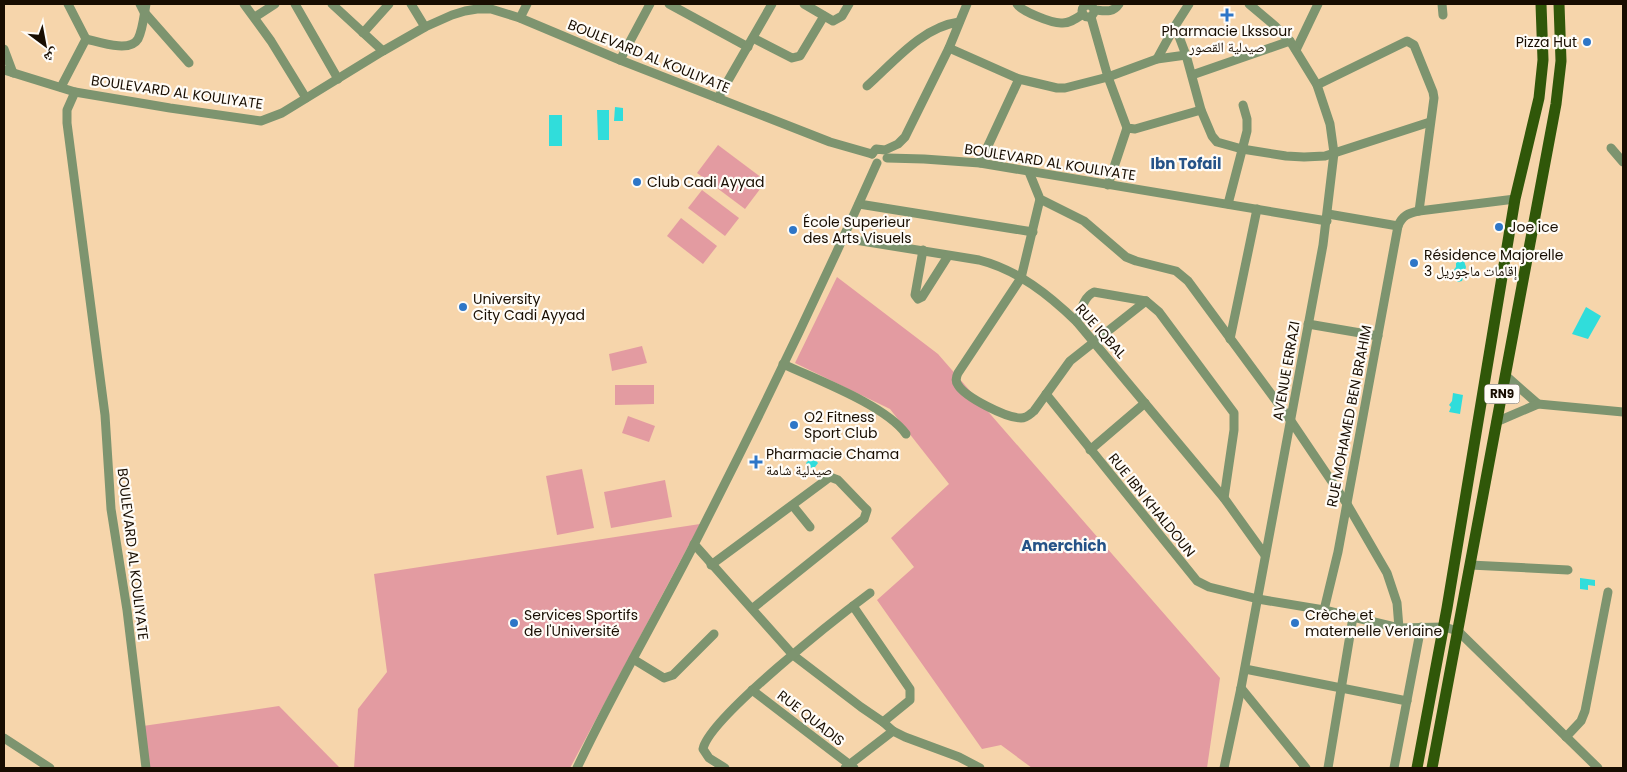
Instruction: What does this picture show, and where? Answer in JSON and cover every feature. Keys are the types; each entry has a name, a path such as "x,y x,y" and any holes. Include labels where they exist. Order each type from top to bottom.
{"main road":[{"name":"RN9","path":"1417,768 1444,627 1515,199 1539,98 1543,60 1541,4"},
{"name":"RN9","path":"1432,768 1556,104 1561,61 1559,4"}],"street":[{"path":"68,4 86,39"},
{"path":"140,4 189,63"},
{"path":"244,4 255,17 306,98"},
{"path":"255,17 275,4"},
{"path":"295,4 338,79"},
{"path":"332,4 383,50"},
{"path":"363,33 389,4"},
{"path":"411,4 425,27"},
{"path":"520,18 527,4"},
{"path":"620,60 650,4"},
{"path":"668,4 751,42 792,58 800,56 824,16"},
{"path":"718,98 772,4"},
{"path":"804,4 833,21 842,16 849,4"},
{"path":"886,154 879,148 872,154 873,159 878,163 883,163 886,154 905,137 949,48 967,4"},
{"path":"1017,4 1027,12 1062,24 1089,14 1110,11 1119,4"},
{"path":"1157,59 1189,4"},
{"name":"AVENUE ERRAZI","path":"1224,768 1241,688 1291,421 1327,218 1334,153 1330,124 1317,85 1290,41 1249,4"},
{"path":"1296,50 1318,4"},
{"path":"1442,4 1443,15"},
{"path":"86,39 125,47 131,45 139,37 145,8"},
{"name":"BOULEVARD AL KOULIYATE","path":"146,768 127,610 111,508 105,415 67,123 67,110 75,92 261,121 282,113 383,50 425,27 452,15 477,9 491,9 520,18 620,60 830,142 872,154"},
{"path":"1089,14 1108,77 1127,128 1108,185"},
{"path":"867,86 930,31 946,24 959,22"},
{"path":"1176,26 1201,110 1214,140 1217,142 1242,149 1304,157 1325,156 1430,122"},
{"path":"61,87 86,39"},
{"path":"1192,75 1290,41"},
{"path":"1317,85 1407,41 1414,45 1434,98 1419,210"},
{"path":"949,48 1019,79 1047,87 1065,88 1108,77 1157,59 1186,55"},
{"path":"4,49 13,73"},
{"path":"4,70 75,92"},
{"path":"980,163 1019,79"},
{"path":"1228,204 1248,124 1243,105"},
{"path":"1127,128 1135,129 1201,110"},
{"path":"1611,148 1623,162"},
{"name":"BOULEVARD AL KOULIYATE","path":"886,154 980,163 1256,209 1398,226"},
{"path":"577,768 600,720 694,544 844,238 878,163"},
{"path":"1029,172 1040,200 1021,278 961,368 956,379 963,392 1003,413 1020,418 1028,416 1070,362 1146,301"},
{"path":"1398,226 1402,218 1419,210 1515,199"},
{"path":"1040,200 1084,221 1126,257 1181,274 1291,421 1347,504 1390,581 1397,603 1399,628"},
{"path":"859,204 1033,232"},
{"path":"1230,339 1256,209"},
{"name":"RUE MOHAMED BEN BRAHIM","path":"1324,610 1347,504 1398,226"},
{"name":"RUE IQBAL","path":"844,238 923,250 988,263 1030,283 1077,322 1224,498 1265,555"},
{"path":"923,250 915,295 918,299 922,297 948,256"},
{"path":"1077,322 1085,301 1094,292 1146,301 1158,312 1234,413 1234,430 1224,498"},
{"path":"1308,324 1378,336"},
{"path":"783,364 879,411 898,424 906,434"},
{"path":"1505,375 1538,404"},
{"name":"RUE IBN KHALDOUN","path":"1046,394 1197,581 1208,587 1324,610 1399,628 1444,627 1458,631"},
{"path":"1090,450 1145,402"},
{"path":"1496,422 1538,404 1623,412"},
{"path":"712,565 830,477 834,478 864,507 867,515 864,519 753,608"},
{"path":"793,506 810,527"},
{"path":"694,544 794,655 893,731 959,757 975,767"},
{"path":"1470,565 1568,570"},
{"path":"1566,737 1581,721 1585,711 1608,592"},
{"path":"725,768 704,753 704,746 719,724 752,690 870,593"},
{"path":"852,606 910,689 910,700 883,722"},
{"path":"1328,768 1352,617"},
{"path":"1394,768 1421,627"},
{"path":"1458,631 1478,653 1598,768"},
{"path":"633,659 664,678 669,678 714,634"},
{"path":"1244,669 1407,701"},
{"path":"1241,688 1306,768"},
{"name":"RUE QUADIS","path":"752,690 849,767"},
{"path":"849,767 893,731"},
{"path":"4,738 50,768"}],"shaded area":[{"path":"718,145 766,181 745,209 697,173"},
{"path":"702,190 739,218 725,236 688,208"},
{"path":"681,218 717,246 703,264 667,236"},
{"path":"837,277 938,354 1220,678 1207,768 1032,768 1001,745 982,749 877,600 914,567 891,538 949,484 890,409 795,363"},
{"path":"642,346 647,363 612,371 609,354"},
{"path":"615,385 654,385 654,404 615,405"},
{"path":"628,416 655,426 649,442 622,433"},
{"path":"582,469 594,528 557,535 546,476"},
{"path":"665,480 672,517 611,528 604,492"},
{"name":"Services Sportifs de l'Université","path":"700,524 570,768 354,768 358,709 387,672 374,574"},
{"path":"279,706 340,768 148,768 143,726"}],"water":[{"path":"615,107 623,108 623,121 614,121"},
{"path":"597,110 609,110 609,140 598,140"},
{"path":"549,115 562,115 562,146 549,146"},
{"path":"1464,261 1466,267 1462,281 1458,282 1454,279 1455,273 1453,271 1456,263"},
{"path":"1586,307 1601,316 1588,339 1572,334"},
{"path":"1453,393 1463,395 1460,414 1449,412"},
{"path":"811,454 818,463 815,467 810,468 806,463 808,461 806,456"},
{"path":"1580,578 1595,580 1595,586 1588,585 1588,590 1580,589"}],"place":[{"name":"Pharmacie Lkssour صيدلية القصور","path":"1227,15"},
{"name":"Pizza Hut","path":"1587,42"},
{"name":"Club Cadi Ayyad","path":"637,182"},
{"name":"Joe ice","path":"1499,227"},
{"name":"École Superieur des Arts Visuels","path":"793,230"},
{"name":"Résidence Majorelle إقامات ماجوريل 3","path":"1414,263"},
{"name":"University City Cadi Ayyad","path":"463,307"},
{"name":"O2 Fitness Sport Club","path":"794,425"},
{"name":"Pharmacie Chama صيدلية شامة","path":"756,462"},
{"name":"Services Sportifs de l'Université","path":"514,623"},
{"name":"Crèche et maternelle Verlaine","path":"1295,623"}],"district":[{"name":"Ibn Tofail","path":"1186,164"},
{"name":"Amerchich","path":"1064,546"}]}
